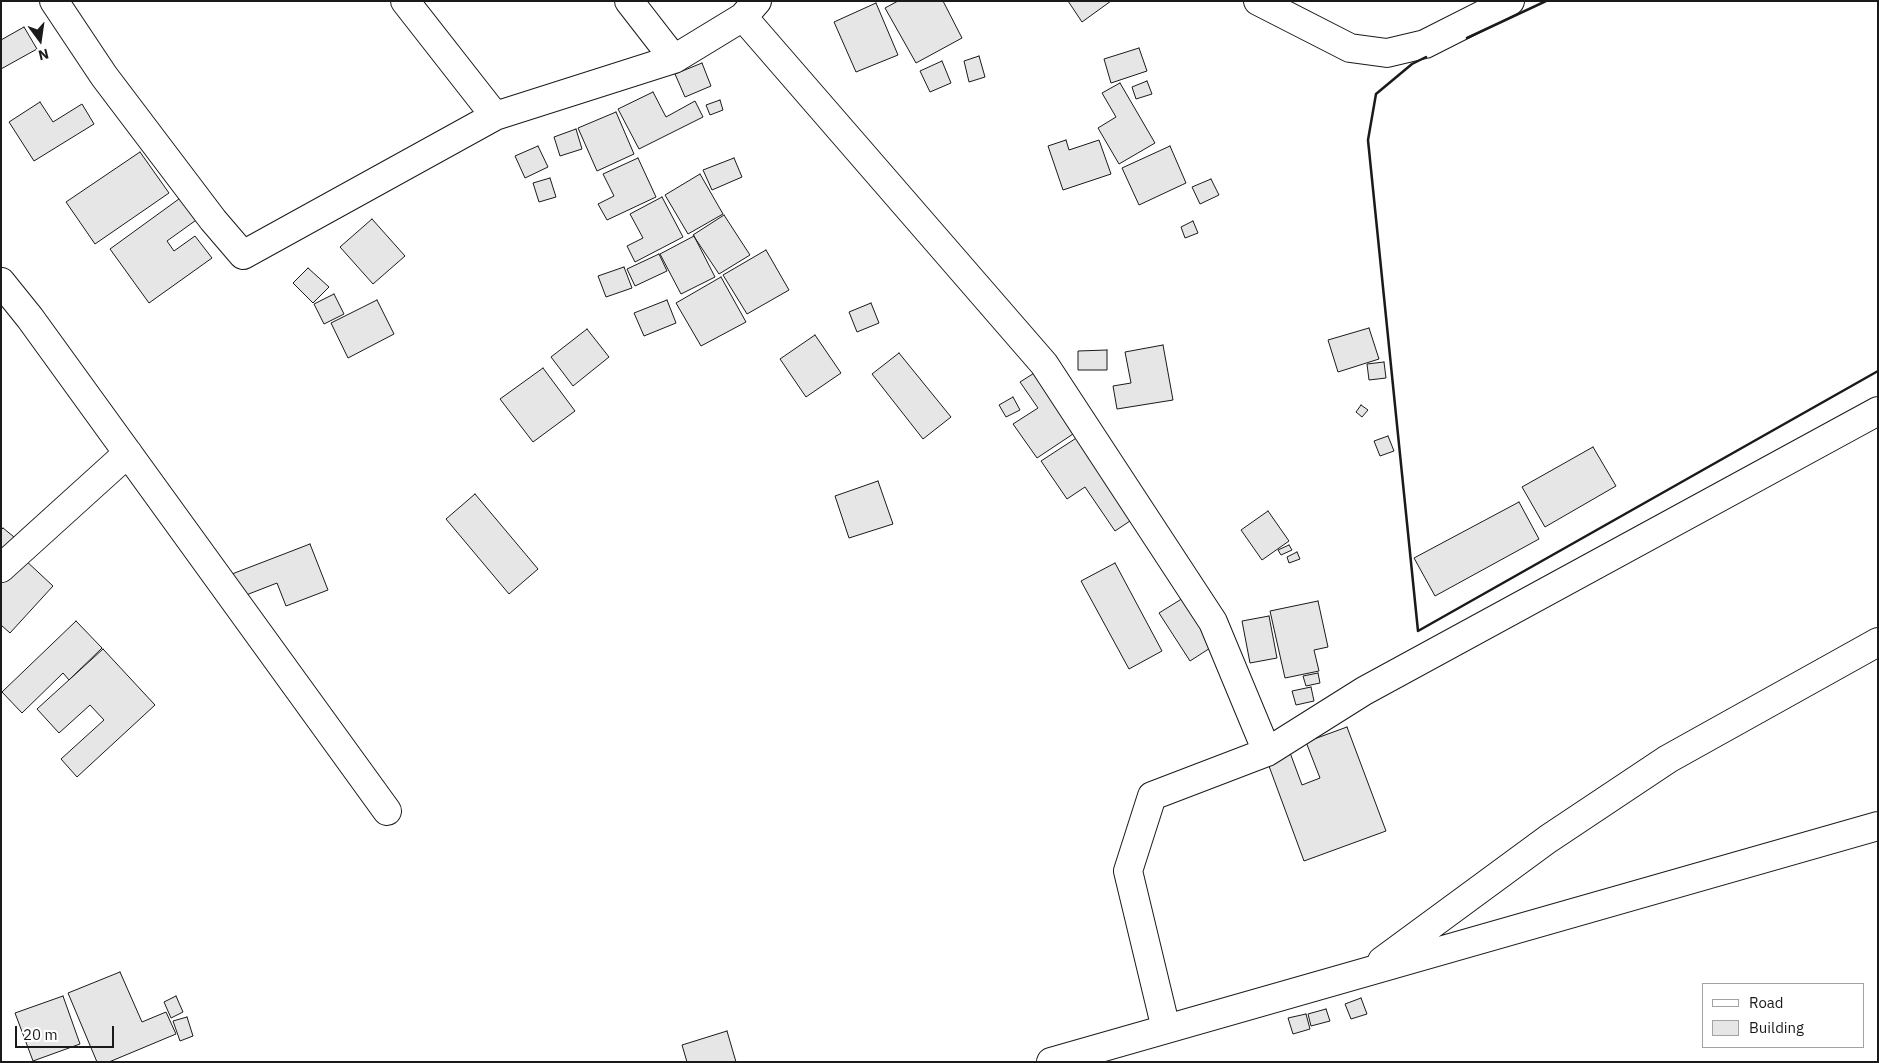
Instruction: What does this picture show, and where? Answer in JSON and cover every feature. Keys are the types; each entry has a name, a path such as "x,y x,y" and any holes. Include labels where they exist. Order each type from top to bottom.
{"street":[{"path":"54,1 104,76 213,220 243,255 495,116 674,59 750,9 1044,364 1214,622 1267,752"},
{"path":"405,1 495,116"},
{"path":"629,1 674,59"},
{"path":"1258,1 1350,48 1387,52 1425,44 1510,1"},
{"path":"1,282 30,318 387,811"},
{"path":"1166,1029 1128,871 1152,796 1267,752 1372,686 1878,411"},
{"path":"1,568 128,453"},
{"path":"1367,972 1548,839 1668,759 1878,642"},
{"path":"1051,1062 1878,826"}],"building":[{"path":"898,1 943,1 962,38 916,63 885,8"},
{"path":"1068,1 1111,1 1082,22"},
{"path":"876,3 898,55 856,72 834,22"},
{"path":"24,27 37,49 1,69 1,40"},
{"path":"1139,48 1147,71 1111,83 1104,59"},
{"path":"979,56 985,77 969,82 964,61"},
{"path":"942,61 951,83 930,92 920,71"},
{"path":"702,63 711,86 685,97 675,74"},
{"path":"1147,81 1152,94 1136,99 1132,87"},
{"path":"1120,83 1155,143 1119,164 1098,128 1116,117 1102,93"},
{"path":"653,92 666,117 695,101 703,117 639,149 618,109"},
{"path":"720,100 723,110 710,115 706,105"},
{"path":"40,102 53,122 82,104 94,124 34,161 9,122"},
{"path":"616,112 634,154 597,171 578,128"},
{"path":"576,129 582,149 560,156 554,137"},
{"path":"1066,140 1069,150 1099,140 1111,174 1063,190 1048,146"},
{"path":"538,146 548,167 525,178 515,156"},
{"path":"1170,146 1186,183 1139,205 1122,168"},
{"path":"140,152 169,193 95,244 66,202"},
{"path":"638,158 656,197 607,220 598,204 614,196 603,174"},
{"path":"734,158 742,177 712,190 703,170"},
{"path":"700,174 723,214 688,234 665,195"},
{"path":"550,178 556,197 539,202 533,183"},
{"path":"1211,179 1219,195 1200,204 1192,187"},
{"path":"183,196 199,218 167,241 174,251 195,236 212,258 149,303 110,249"},
{"path":"662,197 683,237 635,262 627,246 643,238 630,214"},
{"path":"724,215 750,255 719,274 693,235"},
{"path":"372,219 405,256 373,284 340,247"},
{"path":"1193,221 1198,233 1185,238 1181,227"},
{"path":"694,236 715,277 681,294 660,254"},
{"path":"766,250 789,290 747,314 723,275"},
{"path":"659,254 667,271 635,286 627,269"},
{"path":"624,267 632,288 606,297 598,276"},
{"path":"308,268 329,287 313,303 293,283"},
{"path":"721,277 746,322 701,346 676,303"},
{"path":"334,294 344,314 324,324 314,304"},
{"path":"377,300 394,334 348,358 331,323"},
{"path":"667,300 676,323 644,336 634,313"},
{"path":"871,303 879,323 857,332 849,312"},
{"path":"1369,328 1379,359 1338,372 1328,340"},
{"path":"587,329 609,357 573,386 551,357"},
{"path":"815,335 841,373 806,397 780,359"},
{"path":"1163,345 1173,400 1117,409 1113,386 1131,383 1125,352"},
{"path":"1107,350 1107,370 1078,370 1078,351"},
{"path":"899,353 951,417 923,439 872,374"},
{"path":"1384,362 1386,378 1369,380 1367,364"},
{"path":"543,368 575,411 533,442 500,399"},
{"path":"1039,370 1079,430 1037,458 1013,424 1038,408 1020,382"},
{"path":"1013,397 1020,410 1006,417 999,405"},
{"path":"1361,405 1368,410 1362,417 1356,412"},
{"path":"1084,433 1139,515 1115,531 1085,487 1067,499 1041,461"},
{"path":"1388,436 1394,451 1380,456 1374,441"},
{"path":"1593,447 1616,486 1545,527 1522,487"},
{"path":"878,481 893,524 849,538 835,496"},
{"path":"475,494 538,569 509,594 446,519"},
{"path":"1519,502 1539,539 1435,596 1414,558"},
{"path":"1268,511 1289,541 1262,560 1241,530"},
{"path":"3,528 19,541 1,561 1,530"},
{"path":"310,544 328,590 286,606 277,583 241,597 232,574"},
{"path":"1289,545 1292,550 1281,555 1278,550"},
{"path":"1297,552 1300,559 1289,563 1287,557"},
{"path":"24,559 53,586 10,633 1,625 1,583"},
{"path":"1115,563 1162,651 1129,669 1081,581"},
{"path":"1188,595 1218,643 1190,661 1159,613"},
{"path":"1318,601 1328,647 1314,650 1319,671 1285,678 1270,611"},
{"path":"1269,616 1277,658 1250,663 1242,621"},
{"path":"76,621 102,648 69,680 63,673 22,713 2,692"},
{"path":"103,649 155,705 77,777 61,759 104,720 90,705 59,733 37,709"},
{"path":"1318,673 1320,683 1306,686 1303,676"},
{"path":"1311,687 1314,701 1296,705 1292,691"},
{"path":"1347,727 1386,831 1304,861 1266,758 1289,750 1302,785 1320,778 1306,742"},
{"path":"120,972 142,1022 166,1012 176,1034 109,1062 97,1062 68,993"},
{"path":"63,996 80,1044 33,1061 15,1013"},
{"path":"176,996 183,1012 171,1018 164,1002"},
{"path":"1361,998 1367,1014 1351,1019 1345,1004"},
{"path":"1326,1009 1330,1021 1311,1026 1308,1014"},
{"path":"1306,1014 1310,1029 1293,1034 1288,1018"},
{"path":"187,1017 193,1036 180,1041 173,1021"},
{"path":"727,1031 736,1062 687,1062 682,1045"}],"wall":[{"path":"1467,38 1546,1"},
{"path":"1426,57 1412,64 1376,94 1368,140 1418,631 1878,371"}]}
